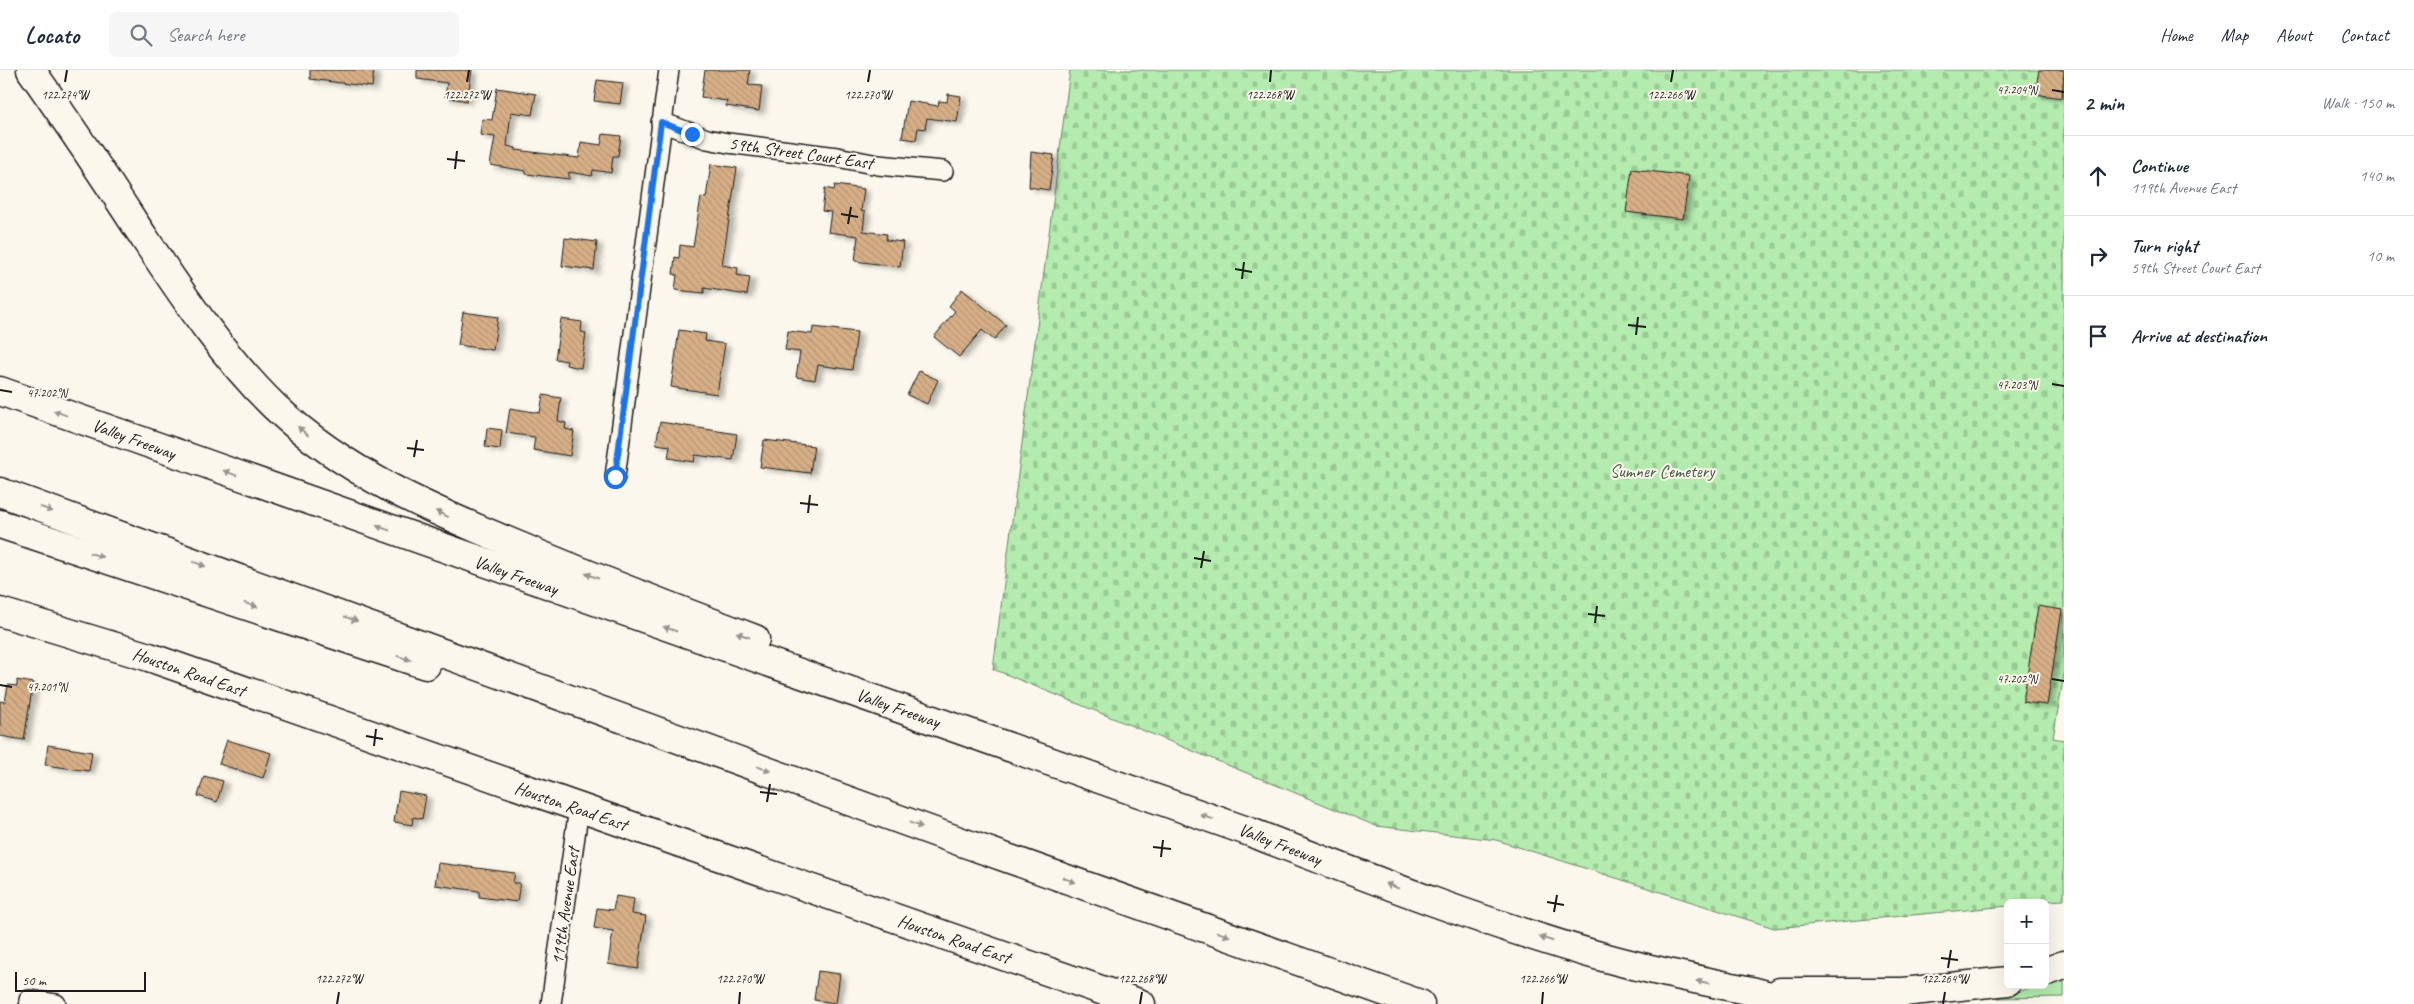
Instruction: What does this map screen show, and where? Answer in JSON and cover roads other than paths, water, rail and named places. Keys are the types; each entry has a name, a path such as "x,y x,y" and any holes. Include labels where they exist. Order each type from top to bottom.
{"main road":[{"path":"31,70 161,264 237,365 275,406 313,440 345,463 376,482 444,516 855,680 964,731"},
{"name":"Valley Freeway","path":"0,391 1250,832 1409,893 1526,933 1603,957 1676,976 1751,991 1802,1004"},
{"path":"0,492 959,841 1420,1004"},
{"path":"0,524 257,607 390,654 718,752"},
{"name":"Houston Road East","path":"0,612 149,657 1124,1001"},
{"path":"2049,971 2064,965"},
{"path":"1751,991 1817,994 1903,992 2004,981"}],"street":[{"path":"615,477 669,70"},
{"name":"59th Street Court East","path":"661,122 728,143 837,157 878,165 943,171"},
{"name":"119th Avenue East","path":"551,1004 578,808"},
{"path":"29,1000 56,1004"}],"park label":[{"name":"Sumner Cemetery","path":"1662,471"}]}
